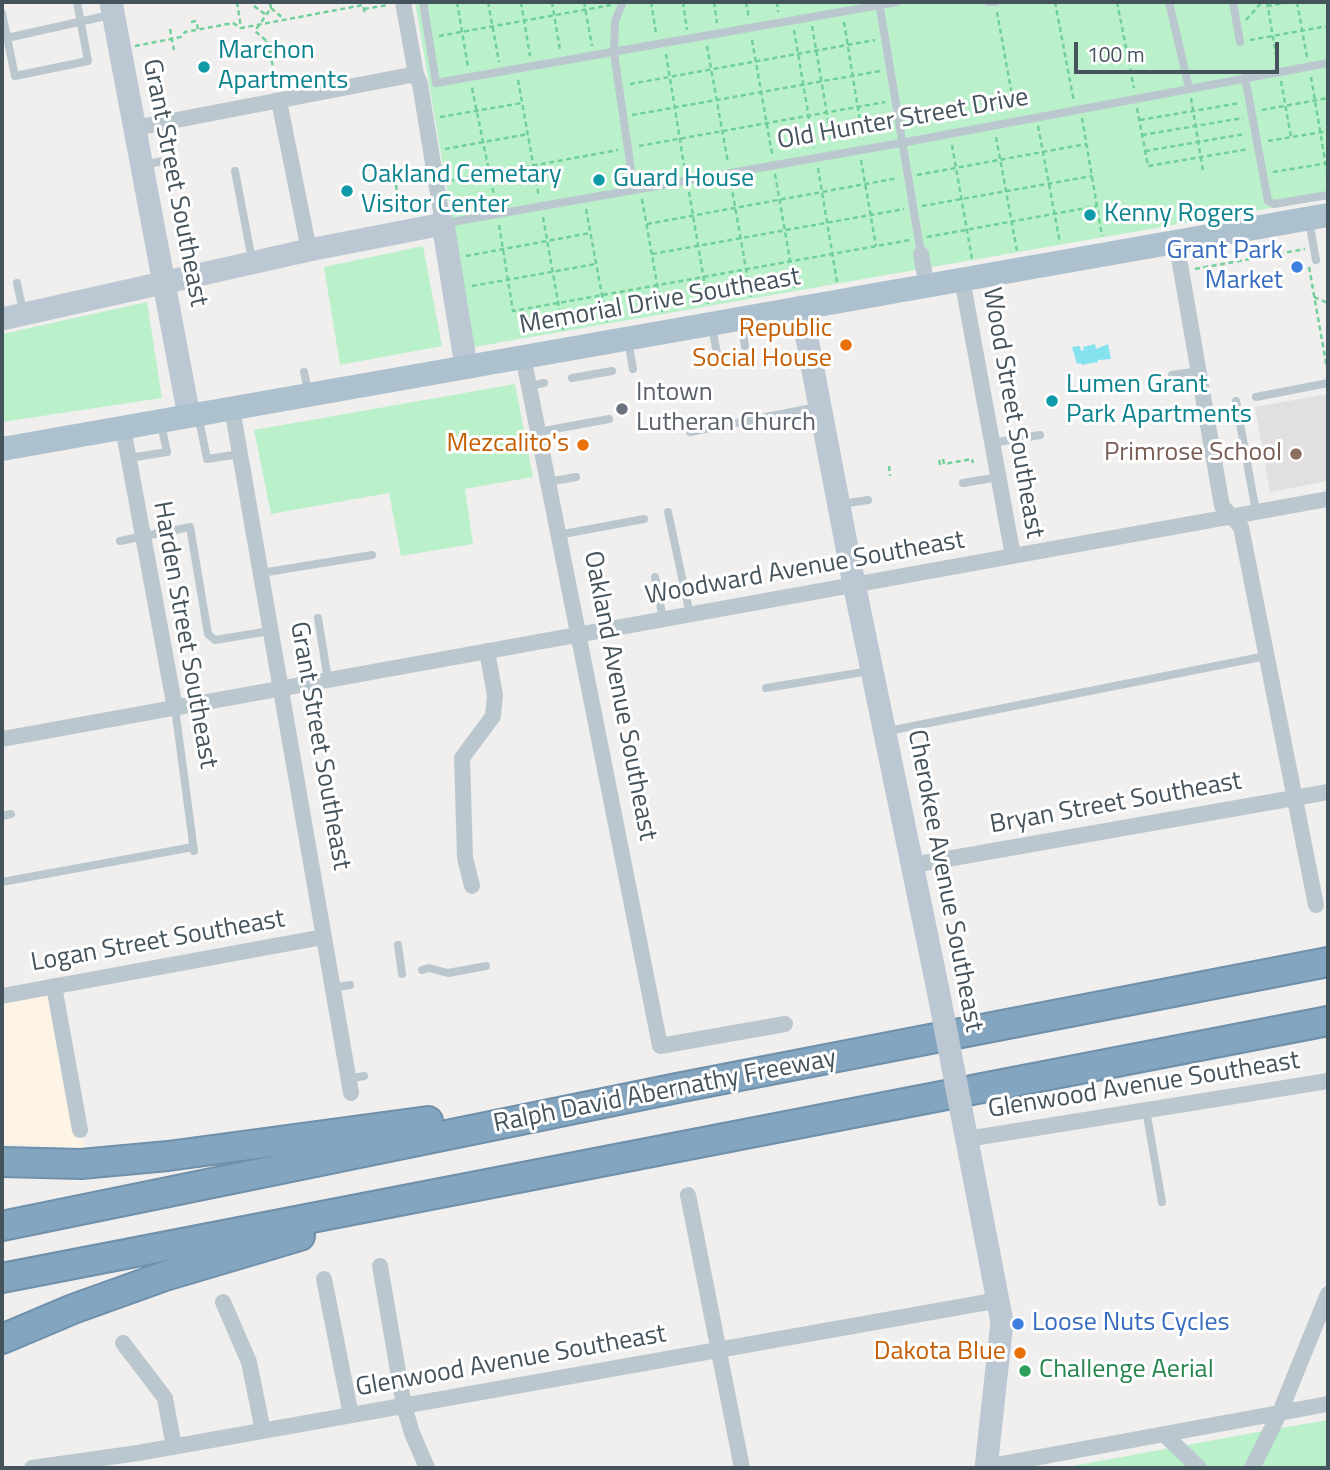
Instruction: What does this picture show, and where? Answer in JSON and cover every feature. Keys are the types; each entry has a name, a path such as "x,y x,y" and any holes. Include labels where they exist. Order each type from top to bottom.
{"highway":[{"path":"1117,1003 1328,948"},
{"name":"Ralph David Abernathy Freeway","path":"2,1226 677,1088 1328,962"},
{"name":"Ralph David Abernathy Freeway","path":"2,1278 1328,1021"},
{"path":"1134,1060 1328,1038"},
{"path":"2,1162 81,1164 168,1156 677,1088"},
{"path":"2,1339 73,1309 165,1276 468,1187"},
{"path":"2,1218 152,1195"}],"main road":[{"name":"Memorial Drive Southeast","path":"2,449 232,408 307,383 466,366 740,318 798,298 967,269 1314,224"}],"street":[{"path":"397,3 420,84 466,366"},
{"name":"Grant Street Southeast","path":"112,7 164,282 193,415"},
{"path":"135,128 278,94 415,74"},
{"path":"278,94 309,250"},
{"path":"13,316 252,262 281,263 309,250 443,224"},
{"path":"1176,241 1222,506 1241,527 1317,905"},
{"path":"921,254 924,271"},
{"name":"Wood Street Southeast","path":"967,269 992,443 1013,556"},
{"name":"Cherokee Avenue Southeast","path":"798,298 999,1300 1002,1322 985,1467"},
{"name":"Oakland Avenue Southeast","path":"523,356 536,384 538,432 660,1046 785,1024"},
{"name":"Grant Street Southeast","path":"232,408 332,988 354,1083"},
{"name":"Harden Street Southeast","path":"123,428 175,708"},
{"name":"Woodward Avenue Southeast","path":"2,739 1328,499"},
{"path":"472,886 465,858 462,758 493,716 495,695 487,651"},
{"name":"Bryan Street Southeast","path":"912,864 1328,792"},
{"name":"Logan Street Southeast","path":"2,996 323,937"},
{"path":"54,986 80,1130"},
{"name":"Glenwood Avenue Southeast","path":"966,1135 1328,1081"},
{"path":"688,1195 743,1468"},
{"path":"380,1266 404,1406 427,1468"},
{"path":"324,1279 351,1415"},
{"path":"1252,1468 1280,1412 1328,1294"},
{"name":"Glenwood Avenue Southeast","path":"32,1468 142,1461 174,1447 999,1300"},
{"path":"223,1302 249,1362 262,1431"},
{"path":"123,1343 165,1398 174,1447"},
{"path":"985,1467 1328,1404"},
{"path":"1164,1434 1199,1468"}],"lane":[{"path":"2,13 15,76 88,61 77,2"},
{"path":"423,2 436,83 614,53 879,3 897,2"},
{"path":"623,2 615,21 614,53 637,189"},
{"path":"988,2 995,2"},
{"path":"1169,2 1189,88"},
{"path":"1233,2 1240,42"},
{"path":"879,3 921,254"},
{"path":"7,38 106,17 112,7"},
{"name":"Old Hunter Street Drive","path":"443,224 901,143 1036,117 1077,105 1328,63"},
{"path":"1245,77 1268,201 1274,204 1328,195"},
{"path":"142,165 174,159"},
{"path":"235,171 252,262"},
{"path":"1312,260 1314,224"},
{"path":"13,316 17,283"},
{"path":"740,318 745,346"},
{"path":"712,323 717,355"},
{"path":"628,338 633,369"},
{"path":"572,378 612,371"},
{"path":"1172,375 1199,371"},
{"path":"1256,397 1328,383"},
{"path":"1236,401 1256,512"},
{"path":"690,432 820,407"},
{"path":"193,415 207,459 240,454"},
{"path":"538,432 609,419"},
{"path":"129,458 167,452 161,421"},
{"path":"992,443 1040,435"},
{"path":"548,482 576,477"},
{"path":"963,482 999,477"},
{"path":"839,505 868,500"},
{"path":"668,512 690,615"},
{"path":"558,536 644,519"},
{"path":"120,541 190,527 208,635 215,640 270,631"},
{"path":"260,573 372,555"},
{"path":"655,577 663,620"},
{"path":"318,618 328,681"},
{"path":"885,732 1267,656"},
{"path":"766,688 872,671"},
{"name":"Harden Street Southeast","path":"2,882 194,849 175,708"},
{"path":"398,945 402,974"},
{"path":"422,970 429,968 448,973 486,966"},
{"path":"332,988 350,985"},
{"path":"1146,1110 1162,1202"}],"path":[{"path":"237,2 242,28"},
{"path":"457,2 513,311 909,240"},
{"path":"488,2 501,72"},
{"path":"521,2 532,66"},
{"path":"552,2 562,62"},
{"path":"584,2 593,56"},
{"path":"428,38 623,2"},
{"path":"651,2 658,45"},
{"path":"683,2 689,39"},
{"path":"714,2 719,33"},
{"path":"746,2 798,298"},
{"path":"995,2 1015,113"},
{"path":"1055,2 1086,144 1102,236"},
{"path":"1117,2 1148,166 1328,131"},
{"path":"1238,29 1262,2"},
{"path":"1267,6 1291,2"},
{"path":"1297,2 1328,178"},
{"path":"364,9 397,3"},
{"path":"267,41 261,53 278,50 267,41 256,32 270,5 284,19"},
{"path":"132,46 181,37 185,32 198,29 233,23 242,28 363,5 365,14"},
{"path":"254,6 266,15"},
{"path":"842,11 876,246"},
{"path":"811,17 834,155"},
{"path":"191,22 196,21 198,29"},
{"path":"1240,42 1328,26"},
{"path":"170,29 174,50"},
{"path":"619,86 875,40"},
{"path":"270,52 278,94"},
{"path":"623,117 880,71"},
{"path":"1189,88 1203,171"},
{"path":"1142,135 1328,99"},
{"path":"1140,120 1250,101"},
{"path":"449,180 885,102"},
{"path":"440,117 522,103"},
{"path":"1036,117 1060,243"},
{"path":"994,125 1017,251"},
{"path":"1145,151 1255,132"},
{"path":"950,133 967,229 967,269"},
{"path":"445,149 528,134"},
{"path":"913,176 1086,144"},
{"path":"1263,174 1327,163"},
{"path":"393,168 404,231"},
{"path":"918,207 1092,176"},
{"path":"647,224 898,178"},
{"path":"637,189 647,224 662,312"},
{"path":"584,199 607,322"},
{"path":"924,237 1097,206"},
{"path":"652,254 904,209"},
{"path":"1195,269 1306,249 1314,224"},
{"path":"461,257 590,233"},
{"path":"1293,242 1295,251"},
{"path":"1258,247 1260,257"},
{"path":"1231,252 1233,262"},
{"path":"1203,256 1205,267"},
{"path":"1312,260 1314,297 1328,375"},
{"path":"467,287 596,264"},
{"path":"1314,297 1328,303"},
{"path":"941,468 941,460 944,464 972,459 973,463"},
{"path":"889,466 890,476"}],"shaded area":[{"name":"Primrose School","path":"1328,394 1328,481 1270,492 1255,407"},
{"path":"54,986 80,1130 86,1148 2,1144 2,996"}],"green space":[{"path":"415,2 1328,2 1328,198 474,347"},
{"path":"423,246 442,346 340,365 324,267"},
{"path":"147,302 162,398 2,422 2,334"},
{"path":"515,384 533,477 465,489 473,544 401,556 389,493 271,514 254,430"},
{"path":"1328,1420 1328,1468 1062,1468 1258,1432"}],"water":[{"path":"1095,344 1096,349 1108,344 1111,359 1077,364 1072,347 1080,346 1081,351 1084,350 1083,347"}],"place":[{"name":"Marchon Apartments","path":"204,67"},
{"name":"Guard House","path":"599,180"},
{"name":"Oakland Cemetary Visitor Center","path":"347,191"},
{"name":"Kenny Rogers","path":"1090,215"},
{"name":"Grant Park Market","path":"1297,267"},
{"name":"Republic Social House","path":"846,345"},
{"name":"Lumen Grant Park Apartments","path":"1052,401"},
{"name":"Intown Lutheran Church","path":"622,409"},
{"name":"Mezcalito's","path":"583,445"},
{"name":"Primrose School","path":"1296,454"},
{"name":"Loose Nuts Cycles","path":"1018,1324"},
{"name":"Dakota Blue","path":"1020,1353"},
{"name":"Challenge Aerial","path":"1025,1371"}]}
